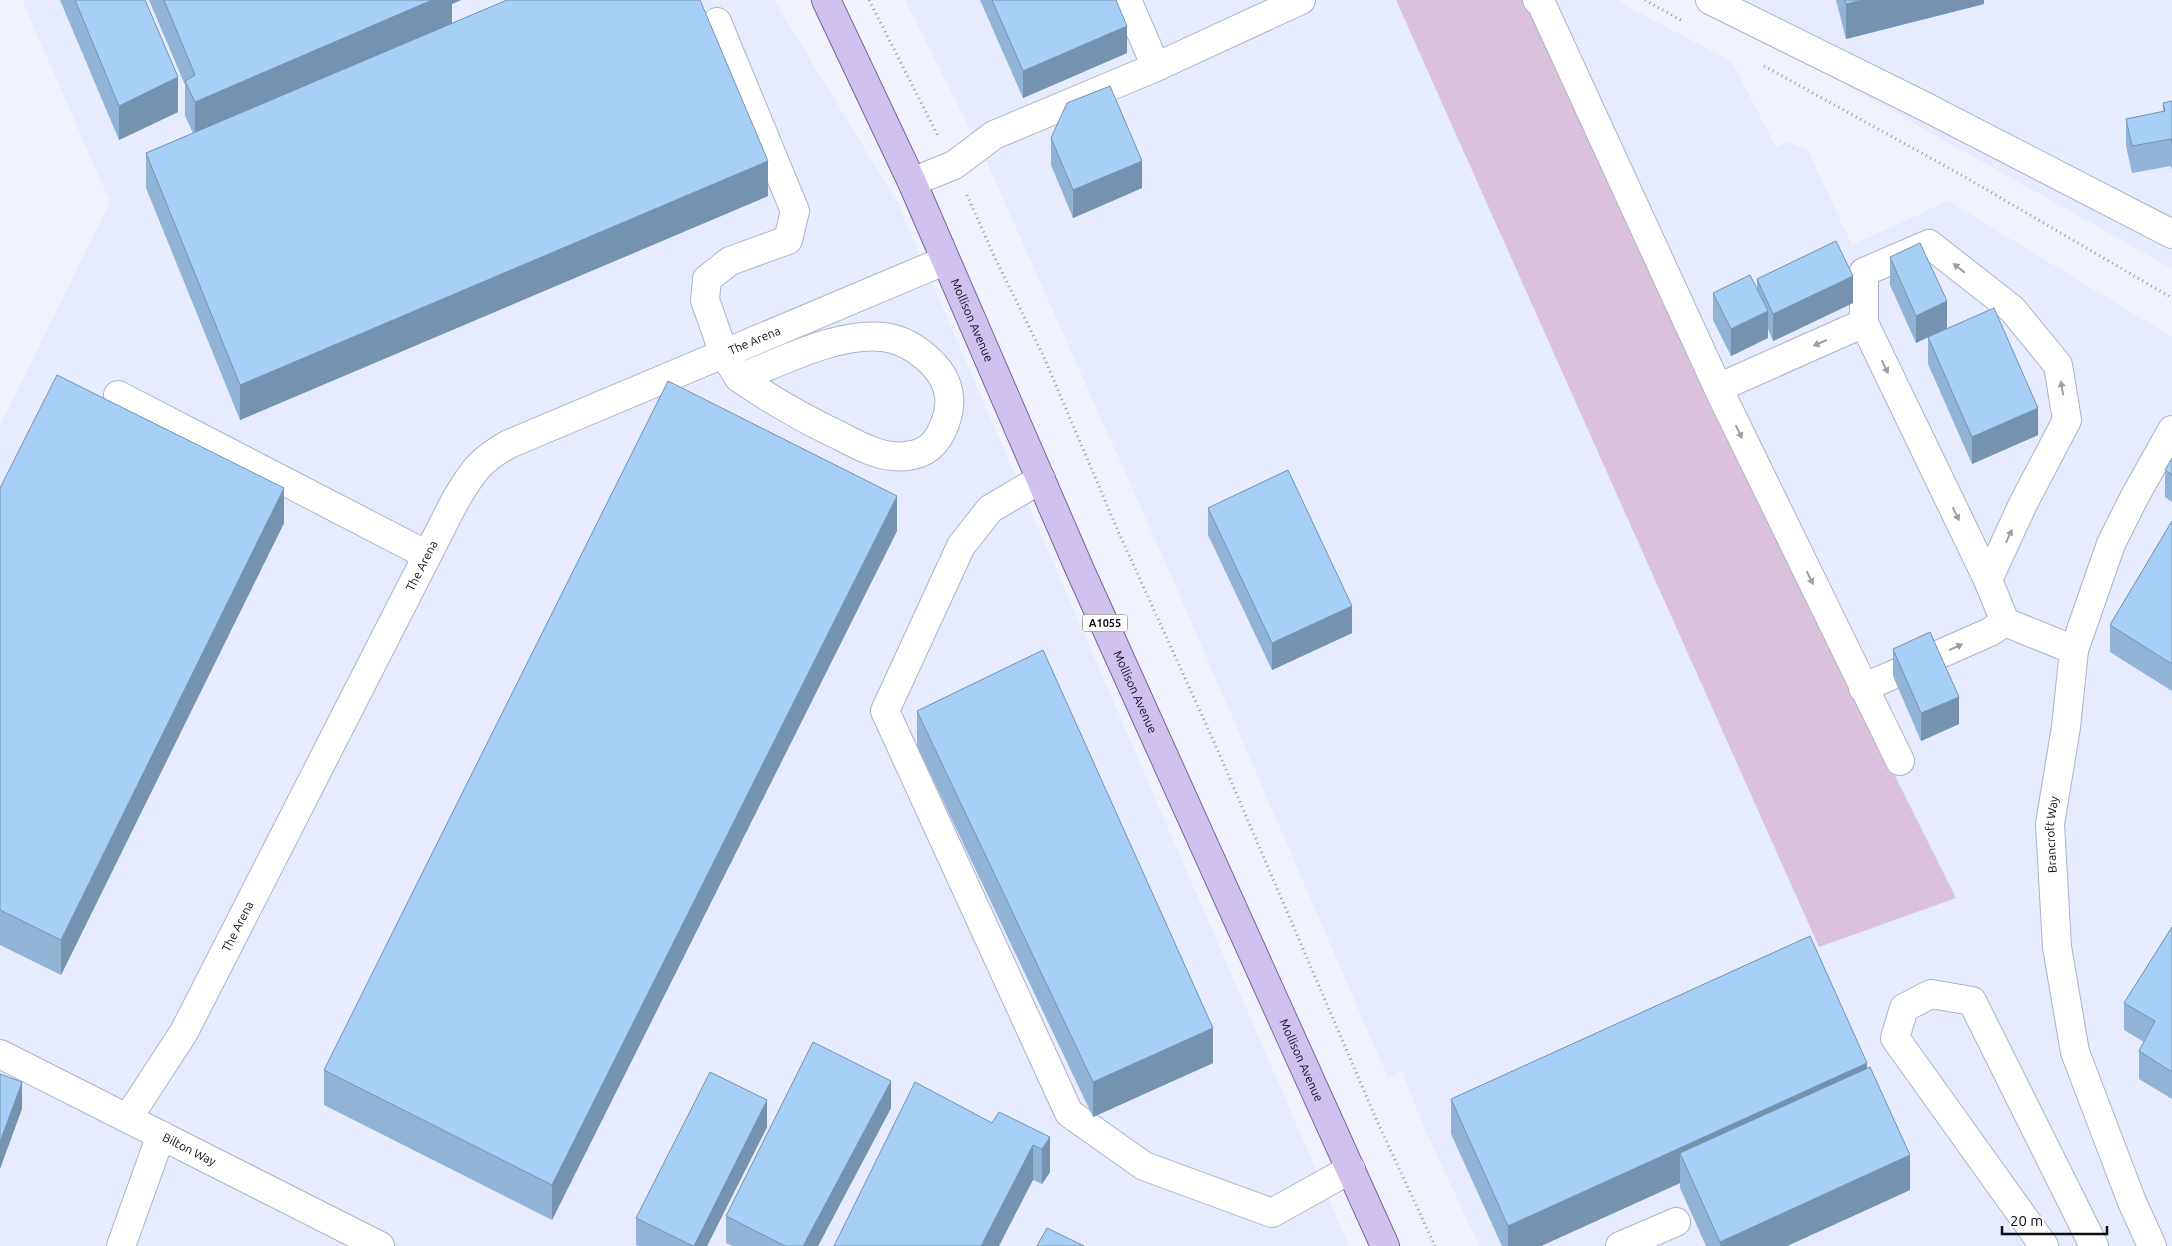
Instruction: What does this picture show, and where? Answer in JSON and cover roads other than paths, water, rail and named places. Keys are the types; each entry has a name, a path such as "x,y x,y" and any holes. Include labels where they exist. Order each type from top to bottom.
{"main road":[{"name":"Mollison Avenue","path":"826,0 912,182 944,261 1385,1246"}],"street":[{"path":"1127,0 1156,67"},
{"path":"912,182 954,165 994,135 1156,67 1301,0"},
{"path":"1537,0 1541,3 1718,388 1900,761"},
{"path":"1710,0 1922,105 2172,234"},
{"path":"717,22 795,211 788,240 730,262 707,279 706,300 724,354 739,378 794,414 864,448 893,456 916,454 932,446 946,423 950,397 944,379 926,357 902,342 883,337 850,338 739,378"},
{"path":"1988,580 2023,504 2067,420 2058,365 2012,309 1929,244 1864,272 1864,323 1988,580 2005,622 2074,650"},
{"name":"The Arena","path":"128,1118 184,1032 427,555 470,475 488,456 510,444 944,261"},
{"path":"1718,388 1864,323"},
{"path":"118,395 427,555"},
{"name":"Brancroft Way","path":"2152,1246 2132,1202 2075,1052 2057,947 2050,824 2066,727 2074,650 2089,602 2111,544 2172,430"},
{"path":"1041,479 990,509 961,546 884,711 1069,1113 1144,1166 1272,1213 1351,1169"},
{"path":"1863,688 1990,632 2005,622"},
{"path":"2044,1246 1895,1038 1904,1008 1931,994 1972,1001 2094,1246"},
{"name":"Bilton Way","path":"0,1054 380,1246"},
{"path":"121,1246 161,1135"},
{"path":"1620,1246 1676,1222"}]}
